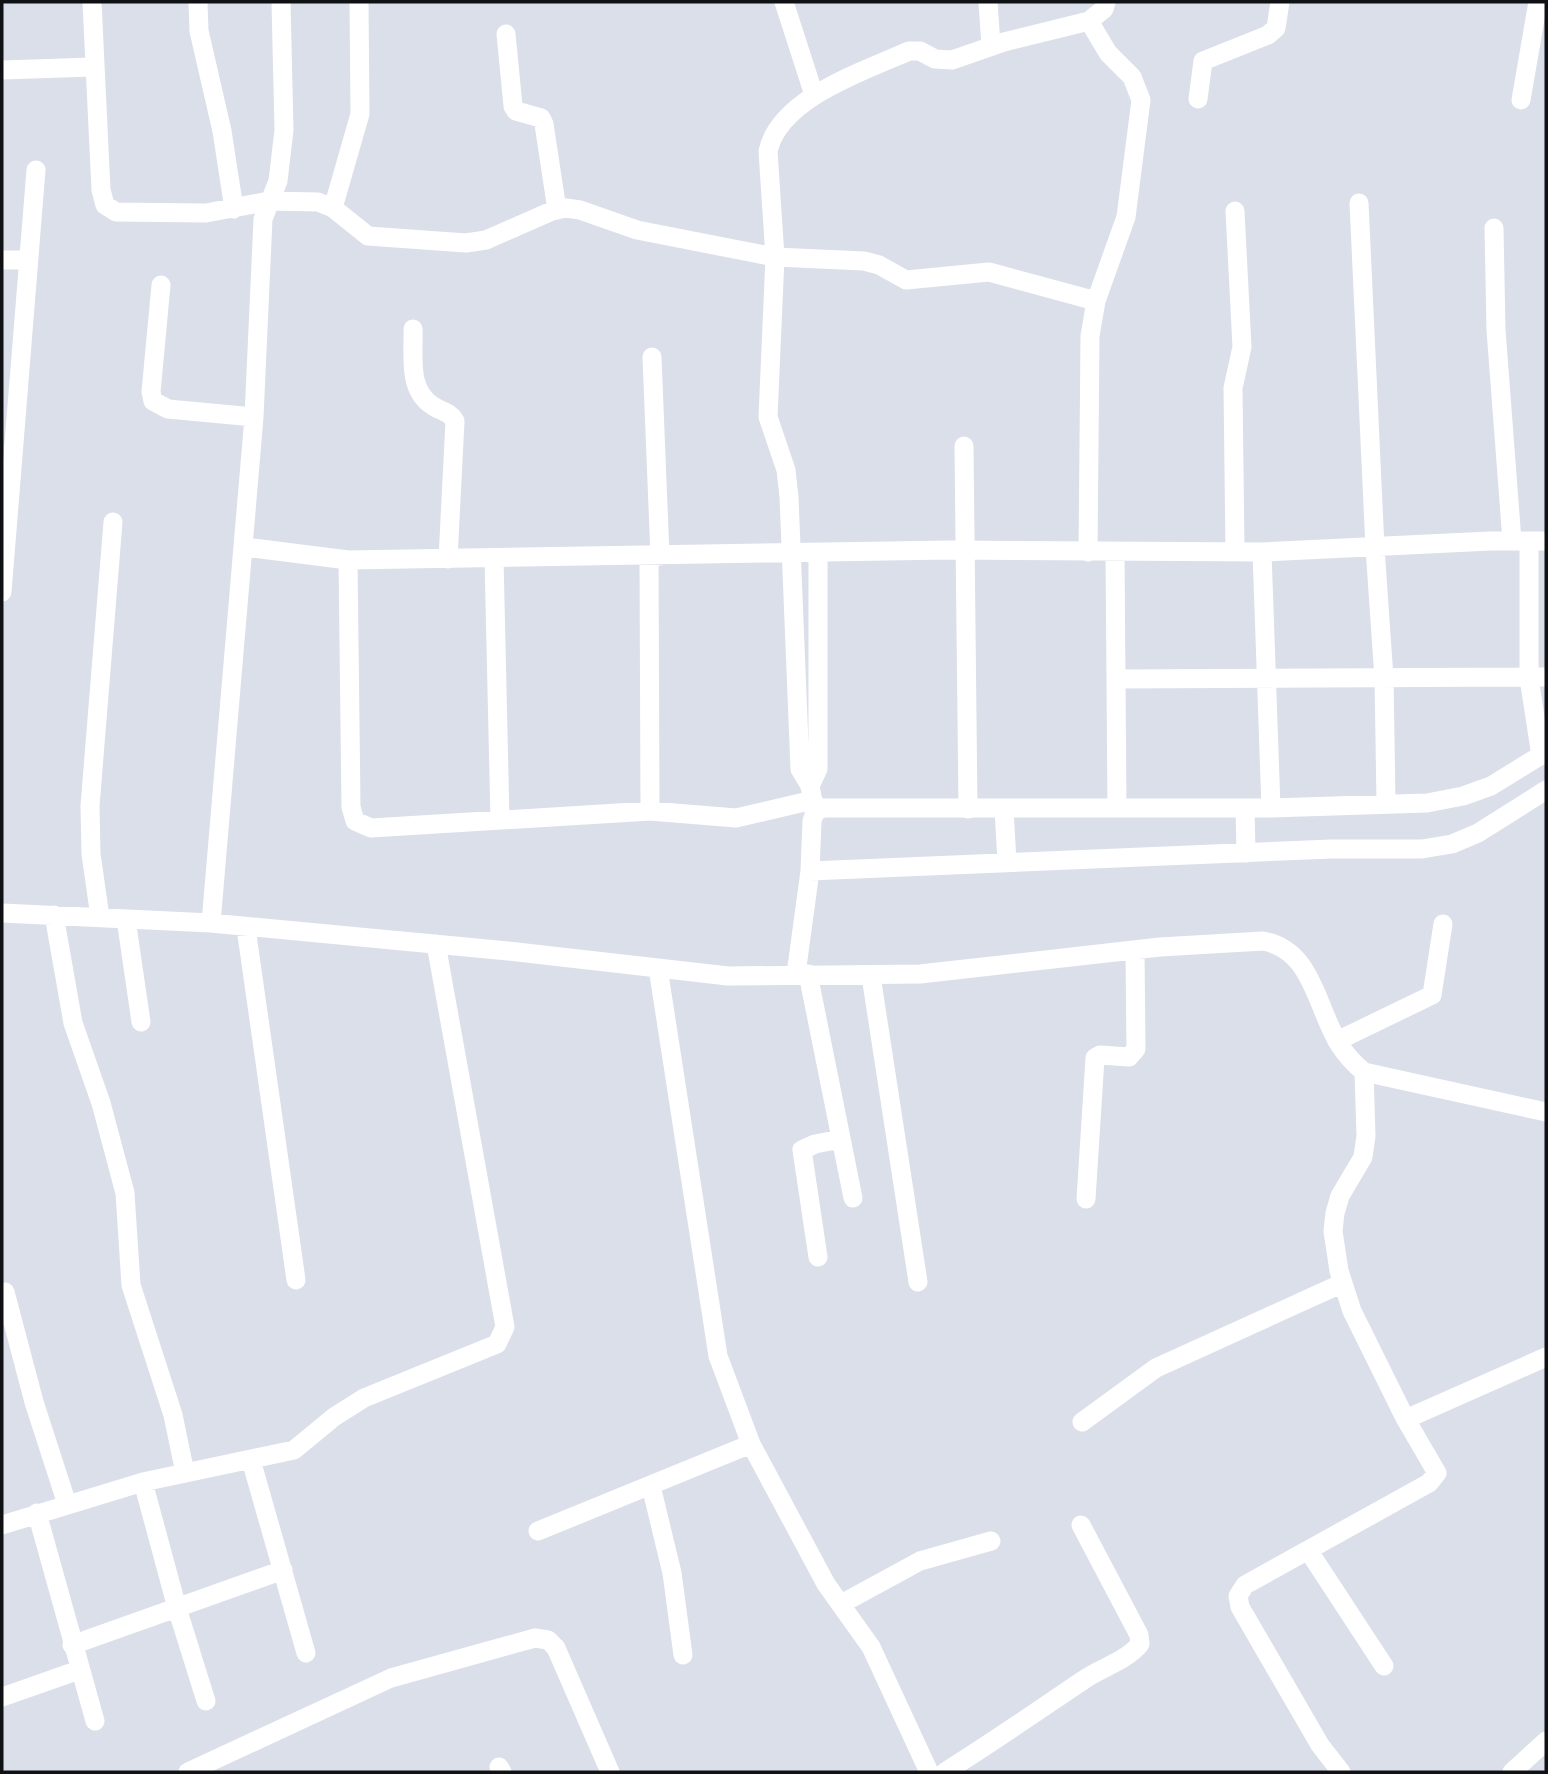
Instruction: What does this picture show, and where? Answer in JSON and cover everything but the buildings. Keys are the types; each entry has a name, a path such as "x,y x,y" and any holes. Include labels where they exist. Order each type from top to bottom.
{"street":[{"path":"92,2 93,67 101,190 105,205 116,212 131,214 234,209 269,201 318,202 332,208 368,236 466,243 486,240 557,210 580,210 637,230 775,257 864,261 879,265 906,280 919,281 989,272 1096,301"},
{"path":"198,2 199,31 222,131 234,209"},
{"path":"211,923 245,547 263,219 278,181 284,130 281,2"},
{"path":"332,208 360,114 359,2"},
{"path":"785,2 814,95"},
{"path":"988,2 991,46"},
{"path":"1106,2 1097,16 1089,21 944,61 920,51 909,51 814,95 776,129 768,151 775,257 768,417 786,470 794,553 800,769 813,799 823,808 968,809 1006,835 1245,830 1271,808 1386,802 1427,803 1463,796 1492,786 1544,754 1529,541 1496,330 1494,228"},
{"path":"1198,99 1203,61 1269,36 1276,28 1280,2"},
{"path":"1521,100 1538,2"},
{"path":"1088,552 1090,336 1096,301 1126,217 1141,100 1132,77 1108,53 1089,21"},
{"path":"506,34 513,106 516,111 541,118 544,124 557,210"},
{"path":"2,70 93,67"},
{"path":"2,592 36,170"},
{"path":"1359,203 1375,548 1384,677 1386,802"},
{"path":"1235,211 1242,347 1233,388 1236,551"},
{"path":"2,260 29,260"},
{"path":"161,285 150,393 153,401 168,410 254,417"},
{"path":"413,329 418,394 433,407 450,413 455,421 449,559"},
{"path":"650,811 654,556 652,357"},
{"path":"964,446 963,550 968,809"},
{"path":"100,917 90,827 113,522"},
{"path":"245,547 348,560 963,550 1262,552 1529,541"},
{"path":"818,552 818,769 813,799 802,974 853,1198"},
{"path":"1262,552 1271,808"},
{"path":"1115,553 1117,808"},
{"path":"494,558 500,820"},
{"path":"348,560 351,807 355,821 371,828 650,811 736,818 813,799"},
{"path":"1116,679 1538,677"},
{"path":"810,871 1006,835 1117,808 1245,830 1422,849 1452,844 1478,833 1546,790"},
{"path":"2,913 211,923 728,976 919,974 1135,950 1263,941 1277,944 1305,969 1337,1041 1349,1059 1364,1073 1546,1112"},
{"path":"54,915 73,1023 101,1103 125,1194 131,1285 173,1415 185,1473"},
{"path":"126,919 141,1022"},
{"path":"1337,1041 1433,995 1443,924"},
{"path":"246,928 296,1280"},
{"path":"2,1525 143,1482 294,1450 334,1417 364,1398 497,1343 503,1336 505,1327 436,944"},
{"path":"1086,1199 1095,1058 1100,1055 1129,1057 1136,1049 1135,950"},
{"path":"658,968 718,1356 751,1444 826,1584 872,1647 929,1772"},
{"path":"871,976 918,1282"},
{"path":"1341,1772 1320,1745 1240,1607 1238,1596 1245,1586 1435,1479 1436,1467 1406,1419 1352,1311 1343,1283 1333,1231 1340,1196 1363,1157 1366,1136 1364,1073"},
{"path":"818,1257 802,1150 815,1144 841,1139"},
{"path":"1082,1422 1156,1368 1343,1283"},
{"path":"5,1292 34,1402 67,1504"},
{"path":"1406,1419 1544,1362"},
{"path":"538,1531 751,1444"},
{"path":"251,1461 306,1653"},
{"path":"143,1482 177,1608 206,1701"},
{"path":"651,1486 672,1573 683,1655"},
{"path":"37,1513 94,1721"},
{"path":"945,1772 1028,1721 1087,1678 1133,1652 1140,1644 1139,1635 1081,1525"},
{"path":"841,1604 920,1561 991,1541"},
{"path":"1308,1550 1384,1666"},
{"path":"72,1645 283,1570"},
{"path":"188,1772 391,1678 535,1638 548,1640 556,1648 610,1772"},
{"path":"2,1698 79,1670"},
{"path":"1512,1772 1546,1741"}]}
